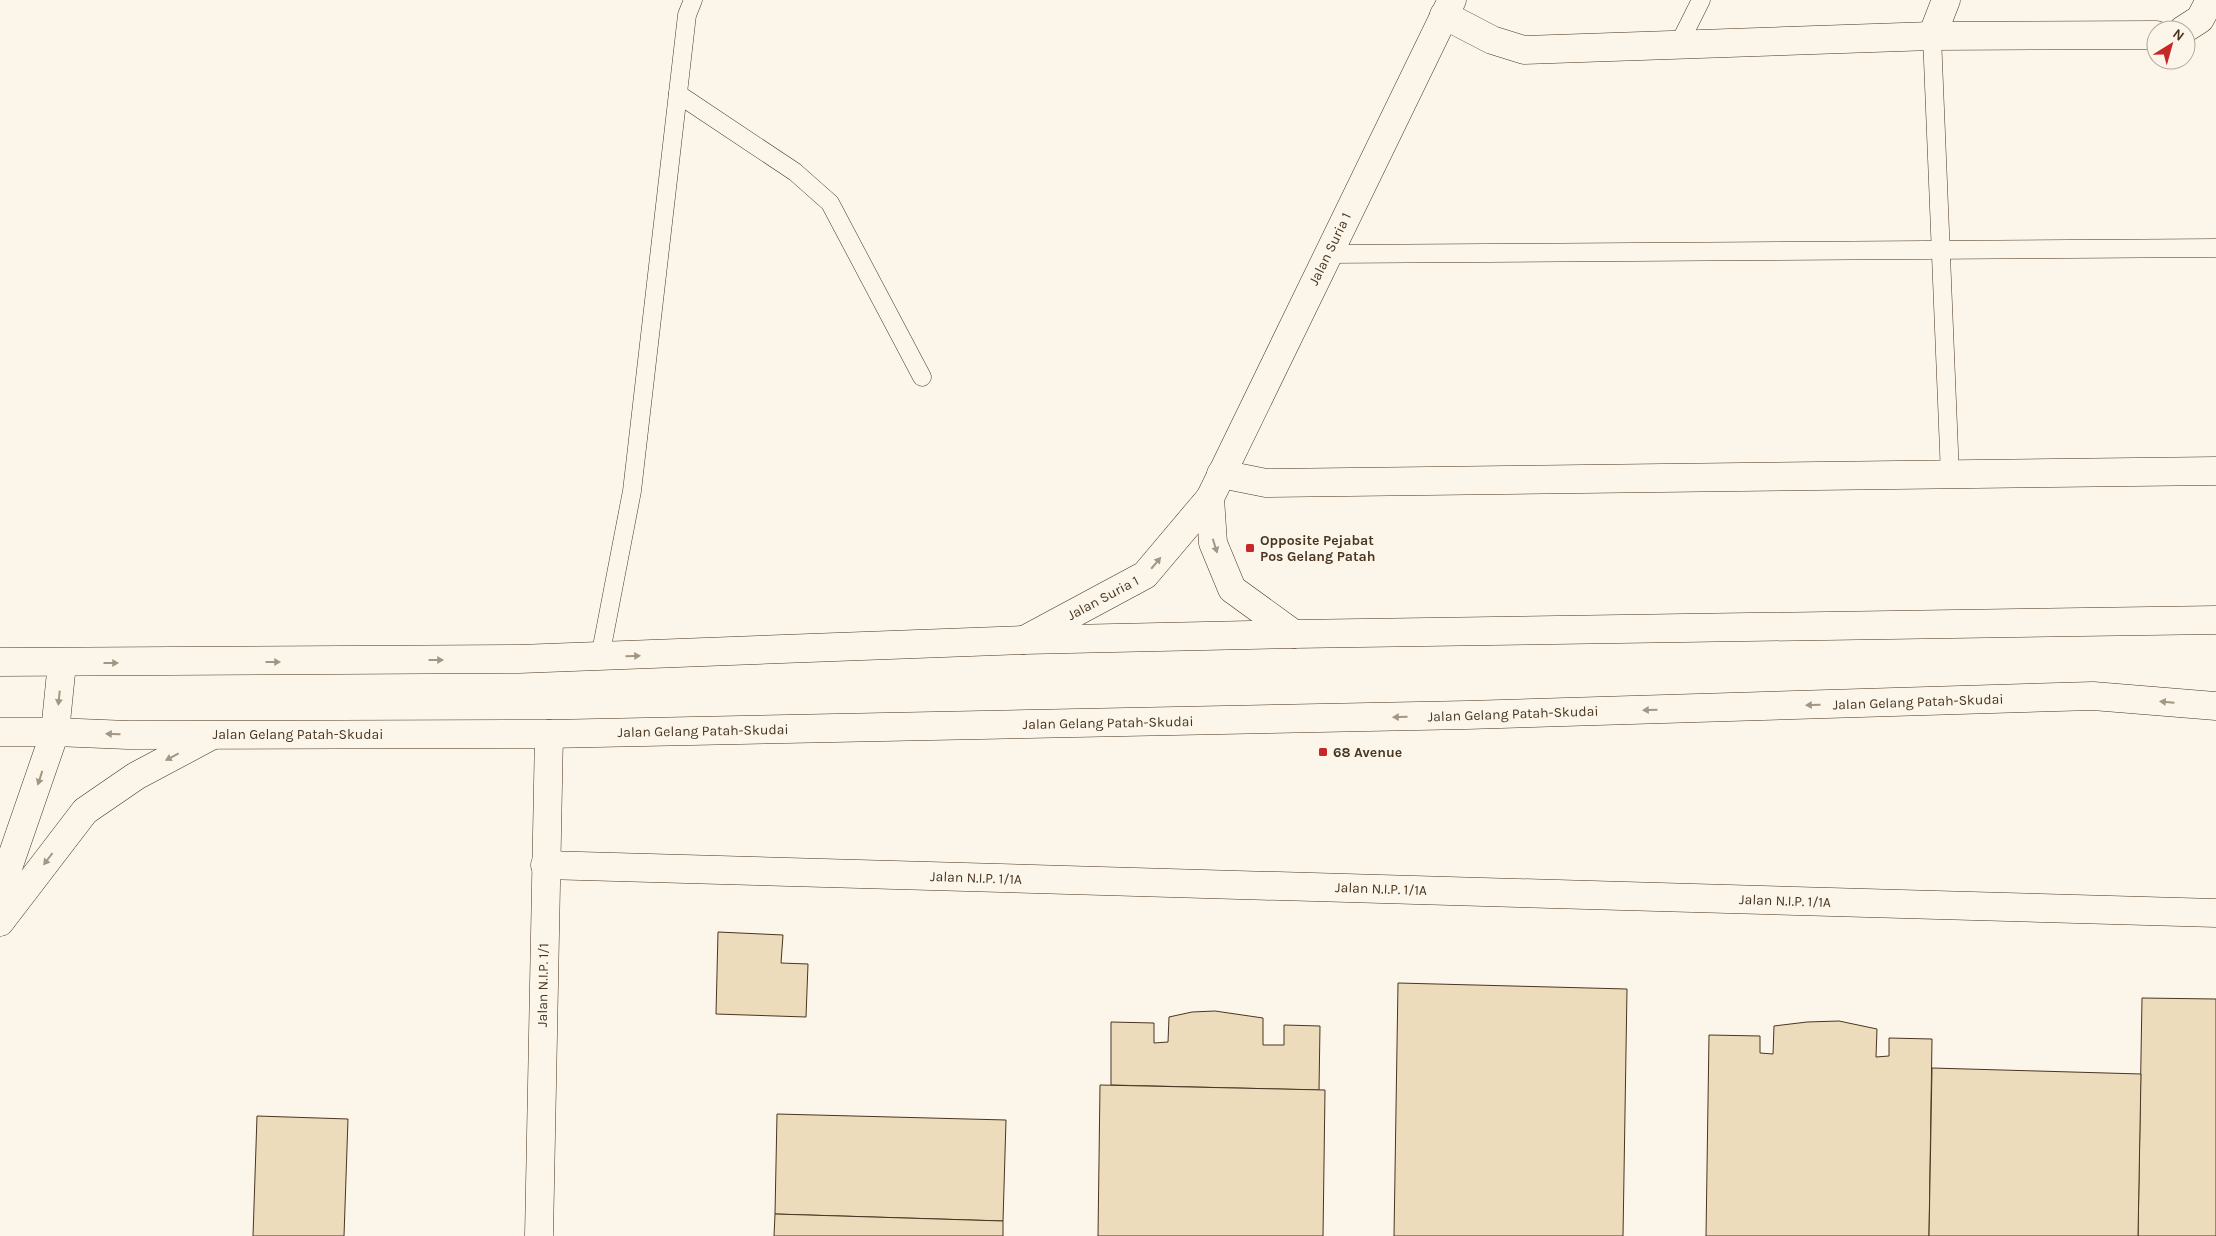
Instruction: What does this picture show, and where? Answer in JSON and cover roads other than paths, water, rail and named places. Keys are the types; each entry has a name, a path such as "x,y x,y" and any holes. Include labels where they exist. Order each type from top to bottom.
{"main road":[{"path":"1932,36 1946,0"},
{"path":"2196,22 2200,19 2210,0"},
{"path":"1448,7 1492,40 1524,50 1932,36 2146,35"},
{"name":"Jalan Suria 1","path":"1024,640 1145,575 1215,486 1448,7"},
{"path":"1215,486 1266,483 2216,470"},
{"name":"Jalan Suria 1","path":"1215,486 1213,543 1232,589 1294,634"},
{"path":"0,662 62,663 600,657 1024,640 2216,620"},
{"path":"0,891 55,732 62,663"},
{"name":"Jalan Gelang Patah-Skudai","path":"0,732 128,735 549,734 1458,716 2093,696 2216,706"},
{"path":"0,922 85,811 136,776 215,734"},
{"name":"Jalan N.I.P. 1/1","path":"539,1236 549,734"},
{"name":"Jalan N.I.P. 1/1A","path":"545,865 2216,913"}],"lane":[{"path":"600,657 632,491 687,15 693,0"},
{"path":"1678,46 1700,0"},
{"path":"1932,36 1950,475"},
{"path":"678,94 795,172 830,203 922,377"},
{"path":"1328,254 2216,248"}],"place":[{"name":"Opposite Pejabat Pos Gelang Patah","path":"1250,548"},
{"name":"68 Avenue","path":"1323,752"}]}
